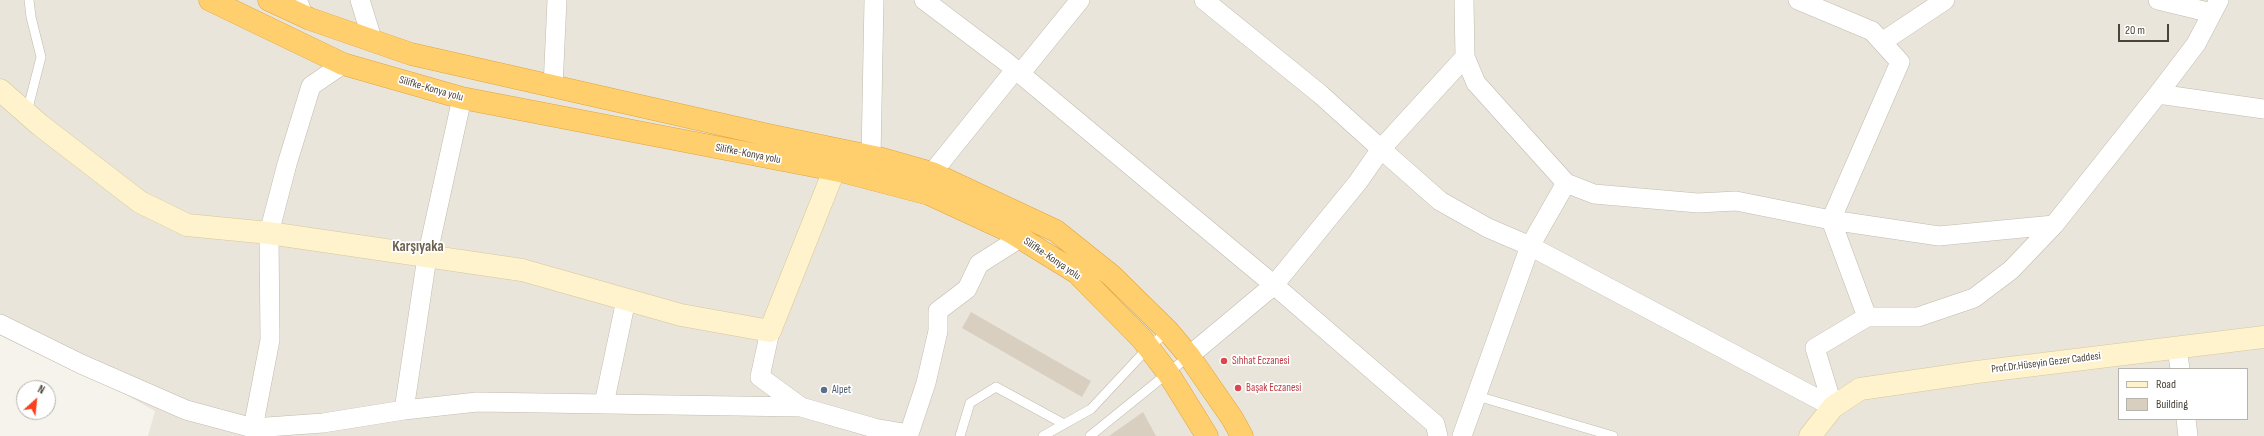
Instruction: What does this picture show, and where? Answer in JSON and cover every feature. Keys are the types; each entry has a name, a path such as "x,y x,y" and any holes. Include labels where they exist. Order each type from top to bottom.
{"highway":[{"name":"Silifke-Konya yolu","path":"210,0 343,64 462,98 837,160 871,157 932,173 1056,231 1111,275 1168,331 1189,356 1232,418 1242,436"},
{"name":"Silifke-Konya yolu","path":"269,0 310,20 411,54 553,87 837,160 929,194 1020,238 1077,273 1142,339 1168,373 1207,436"}],"street":[{"path":"360,0 373,42"},
{"path":"553,87 558,0"},
{"path":"871,157 874,0"},
{"path":"924,0 1017,72 1274,285 1435,424 1438,436"},
{"path":"932,173 1080,0"},
{"path":"1204,0 1320,94 1440,201 1488,228 1530,246 1833,407"},
{"path":"1464,0 1466,58 1476,83 1566,183 1594,194 1698,203 1736,201 1831,220 1939,236 2054,225"},
{"path":"1798,0 1872,31 1900,62 1831,220 1867,317"},
{"path":"1882,42 1945,0"},
{"path":"1833,407 1815,348 1867,317 1918,317 1974,298 2011,270 2054,225 2196,44 2215,7 2158,0"},
{"path":"1189,356 1274,285 1358,182 1381,149 1466,58"},
{"path":"253,428 270,340 269,233 286,164 311,86 343,64"},
{"path":"0,90 27,114 140,202 187,225 269,233 427,258 522,270 681,315 770,331"},
{"path":"2158,94 2264,109"},
{"path":"404,410 427,258 462,98"},
{"path":"801,407 760,377 770,331 837,160"},
{"path":"1462,436 1530,246 1566,183"},
{"path":"0,324 81,364 186,410 253,428 323,423 404,410 477,402 801,407 874,428 910,434 926,384 938,331 938,311 967,289 979,264 1020,238"},
{"path":"604,404 626,300"},
{"name":"Prof.Dr.Hüseyin Gezer Caddesi","path":"1810,436 1833,407 1860,389 1977,372 2264,337"},
{"path":"2177,348 2180,368"},
{"path":"2186,420 2188,436"}],"lane":[{"path":"27,114 41,56 31,17 29,0"},
{"path":"298,0 304,3 310,20"},
{"path":"1043,436 1091,409 1148,348 1168,331"},
{"path":"1090,436 1189,356"},
{"path":"960,436 970,403 996,387 1064,424"},
{"path":"1477,396 1613,436"}],"shaded area":[{"path":"0,0 2264,0 2264,436 148,436 155,411 0,325"}],"building":[{"path":"971,312 1091,381 1082,397 962,328"},
{"path":"1143,412 1156,436 1109,436"}],"place":[{"name":"Sıhhat Eczanesi","path":"1224,361"},
{"name":"Başak Eczanesi","path":"1238,388"},
{"name":"Alpet","path":"824,390"}],"district":[{"name":"Karşıyaka","path":"418,247"}]}
